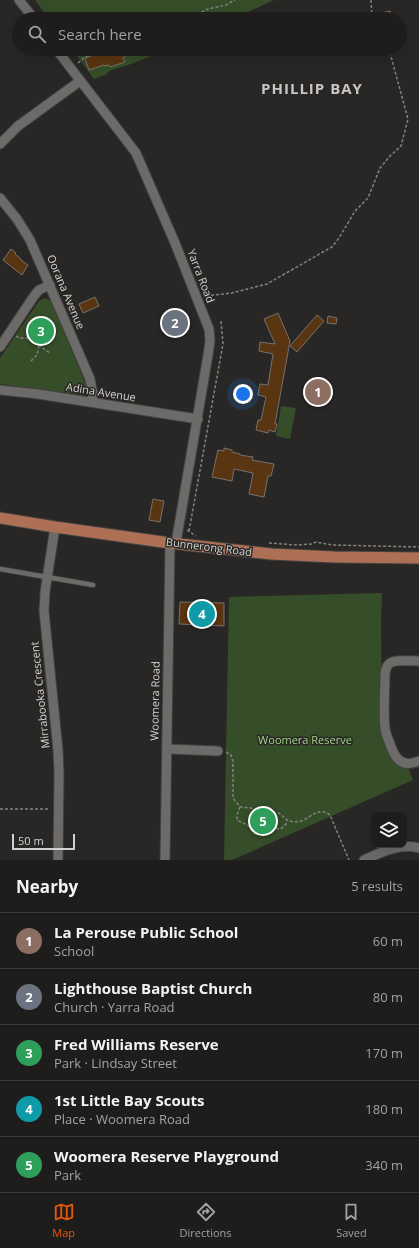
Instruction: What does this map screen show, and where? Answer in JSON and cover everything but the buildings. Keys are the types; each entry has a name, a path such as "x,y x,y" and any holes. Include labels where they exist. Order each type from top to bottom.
{"main road":[{"name":"Bunnerong Road","path":"0,518 173,543 271,554 334,557 419,558"}],"street":[{"path":"20,0 29,12"},
{"name":"Yarra Road","path":"61,56 136,154 175,243 208,329 210,341 198,419 178,528 173,543"},
{"path":"0,144 18,126 80,81"},
{"name":"Oorana Avenue","path":"0,198 24,228 30,240 90,379 93,394 92,402"},
{"path":"0,347 34,296 39,290 50,285"},
{"name":"Adina Avenue","path":"0,390 92,402 198,419"},
{"name":"Mirrabooka Crescent","path":"55,527 44,611 58,750 58,860"},
{"name":"Woomera Road","path":"165,860 173,543"},
{"path":"419,661 395,661 389,663 385,673 385,730 393,752 398,759 403,762 413,763 419,760"},
{"path":"167,749 218,751"},
{"path":"364,860 384,851 396,848 419,848"}],"lane":[{"path":"0,570 93,585"}],"path":[{"path":"202,12 226,5 235,0"},
{"path":"371,0 372,12"},
{"path":"71,70 88,56"},
{"path":"196,297 232,293 267,284 332,247 355,211 368,198 380,168 401,146 408,119 391,56"},
{"path":"189,531 222,355 223,344 220,321"},
{"path":"10,332 19,338 27,338 50,353"},
{"path":"31,361 37,355 39,345"},
{"path":"178,528 187,529 198,537"},
{"path":"269,543 296,545 312,544 316,542 332,544 419,547"},
{"path":"218,751 229,753 232,756 232,796 236,803 240,807 251,808 258,812 267,814 279,813 288,822"},
{"path":"240,807 237,820 249,826 252,831 257,834 270,828 281,829 288,822 302,821 318,812 328,813 349,860"},
{"path":"0,809 59,809"}],"green space":[{"path":"35,0 274,0 248,12 44,12"},
{"path":"77,56 151,56 109,71 107,74 94,79"},
{"path":"45,298 51,301 86,385 87,390 83,395 0,384 0,358 39,301"},
{"path":"281,406 296,408 290,439 276,436"},
{"name":"Woomera Reserve","path":"382,593 382,724 405,767 408,768 413,780 232,860 224,860 229,597"}],"place":[{"name":"Lighthouse Baptist Church","path":"175,323"},
{"name":"Fred Williams Reserve","path":"41,331"},
{"name":"La Perouse Public School","path":"318,392"},
{"name":"1st Little Bay Scouts","path":"202,614"},
{"name":"Woomera Reserve Playground","path":"263,821"}],"district":[{"name":"PHILLIP BAY","path":"312,89"}]}
